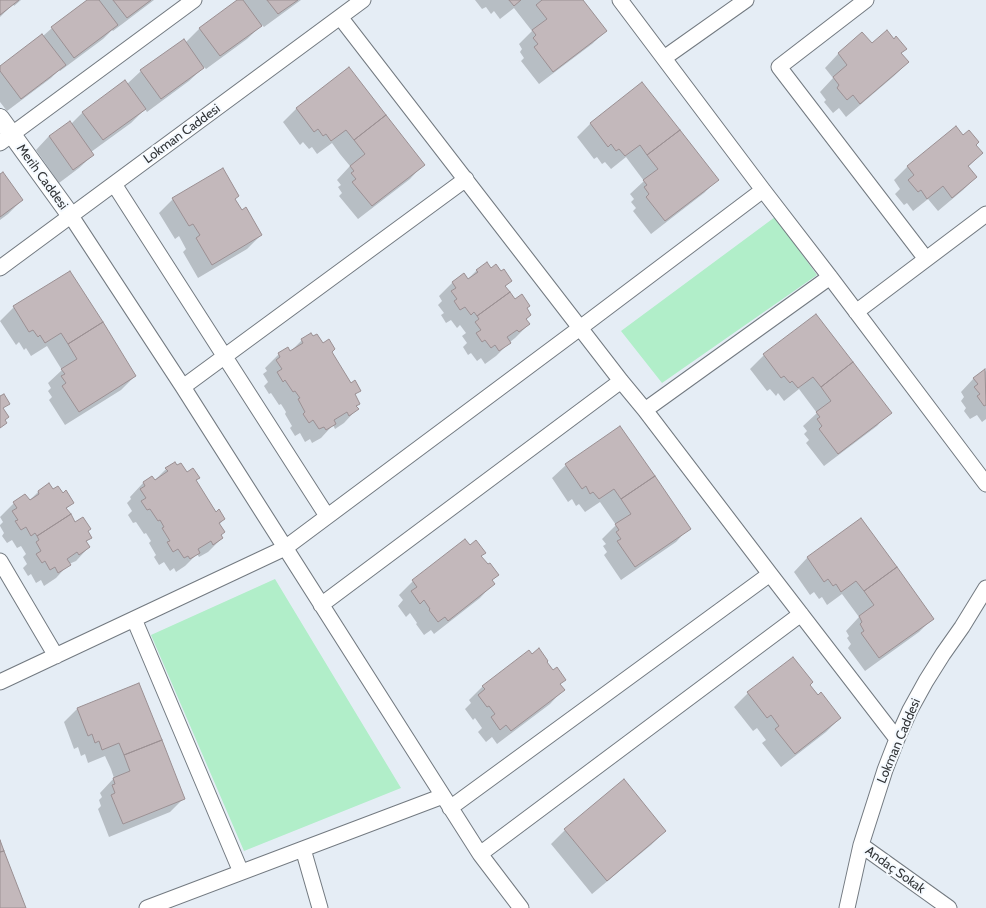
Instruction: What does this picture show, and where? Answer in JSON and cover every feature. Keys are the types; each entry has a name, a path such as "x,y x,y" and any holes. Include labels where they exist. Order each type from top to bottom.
{"street":[{"path":"6,139 194,0"},
{"name":"Lokman Caddesi","path":"0,268 363,0"},
{"path":"620,0 986,484"},
{"path":"664,58 746,0"},
{"path":"866,0 779,67 926,259"},
{"path":"340,17 645,410 897,739"},
{"name":"Merih Caddesi","path":"0,118 6,139 71,216"},
{"path":"183,387 466,180"},
{"path":"114,184 328,516"},
{"path":"0,682 285,548 763,190"},
{"path":"856,312 986,214"},
{"path":"71,216 183,387 480,854 521,908"},
{"path":"645,410 830,276"},
{"path":"321,605 621,381"},
{"path":"0,561 56,656"},
{"path":"147,908 303,849 447,802 770,574"},
{"name":"Lokman Caddesi","path":"847,908 861,845 885,770 897,739 910,710 926,681 962,628 986,588"},
{"path":"480,854 800,614"},
{"path":"134,619 241,872"},
{"name":"Andaç Sokak","path":"861,845 949,908"},
{"path":"303,849 320,908"}],"green space":[{"path":"775,217 817,275 662,383 621,331"},
{"path":"275,579 401,788 244,851 151,635"}],"building":[{"path":"0,0 19,0 0,15"},
{"path":"87,0 99,0 118,25 74,58 51,27"},
{"path":"113,0 151,0 127,18"},
{"path":"237,0 243,0 262,26 220,56 199,28"},
{"path":"267,0 298,0 278,14"},
{"path":"509,0 521,0 514,6"},
{"path":"542,0 583,0 607,31 553,72 534,47 538,44 533,38 536,35 532,30 547,19 536,5"},
{"path":"887,30 894,39 896,36 907,49 901,53 909,62 860,104 853,95 847,100 837,88 839,85 833,77 847,65 838,53 862,32 872,43"},
{"path":"42,34 66,65 21,99 0,71 0,66"},
{"path":"184,39 204,68 161,99 140,70"},
{"path":"349,67 386,115 354,140 346,130 331,141 326,134 323,136 318,129 314,132 296,108"},
{"path":"125,80 146,109 103,140 82,112"},
{"path":"642,82 680,130 647,155 640,145 625,156 619,149 616,151 611,144 608,147 590,123"},
{"path":"386,115 425,165 372,206 352,182 356,179 351,173 354,171 350,166 365,154 354,140"},
{"path":"70,121 94,155 73,170 49,136"},
{"path":"956,126 963,135 969,130 979,142 976,145 983,153 968,166 977,177 952,198 943,186 927,199 921,190 918,192 908,180 914,175 907,166"},
{"path":"680,130 719,180 665,221 646,197 649,194 644,187 647,185 643,180 658,169 647,155"},
{"path":"223,168 239,196 235,199 242,210 246,207 262,235 212,265 196,238 200,235 193,224 189,226 172,198"},
{"path":"3,172 23,200 0,217 0,174"},
{"path":"487,262 491,268 496,264 501,271 504,269 512,281 505,286 510,292 477,316 474,312 471,315 465,307 460,310 454,301 457,299 451,291 456,288 452,282 464,273 468,279 478,272 476,270"},
{"path":"70,271 103,322 68,344 61,333 45,343 40,335 38,337 33,330 29,332 13,306"},
{"path":"510,292 515,299 522,294 530,306 527,308 531,315 526,319 530,324 519,332 517,330 507,337 511,343 499,351 495,345 491,348 485,340 482,342 476,333 481,330 475,322 479,319 477,316"},
{"path":"816,314 853,362 821,387 813,377 798,388 792,381 790,383 784,376 781,378 763,354"},
{"path":"103,322 136,376 79,412 62,386 66,383 61,376 65,374 61,369 77,359 68,344"},
{"path":"311,333 313,336 317,334 323,343 329,339 335,349 332,352 351,383 355,380 361,391 355,394 360,404 356,406 359,409 349,416 347,412 334,420 336,424 326,430 324,427 319,429 313,420 309,423 303,414 305,412 298,399 300,398 295,391 293,392 285,380 283,382 277,372 282,369 276,360 280,357 278,353 288,347 290,351 303,343 301,339"},
{"path":"853,362 892,413 838,454 819,429 822,426 817,419 820,417 816,412 831,401 821,387"},
{"path":"985,369 986,405 984,406 977,396 980,394 974,387 978,384 973,378"},
{"path":"4,394 10,404 3,408 9,417 5,420 7,423 0,428 0,396"},
{"path":"620,426 655,476 621,499 614,489 599,499 593,492 590,494 586,486 582,489 565,464"},
{"path":"175,462 177,465 181,463 187,472 193,468 200,478 196,480 216,512 219,509 225,519 219,523 225,532 221,535 223,538 213,545 211,541 198,549 200,553 190,559 188,556 184,558 178,549 173,552 167,542 170,541 162,528 164,527 160,520 158,521 150,509 147,510 141,501 146,498 140,489 145,486 143,482 152,476 155,480 168,471 165,468"},
{"path":"655,476 691,529 635,567 617,541 621,539 616,532 619,530 615,524 631,514 621,499"},
{"path":"49,483 53,489 58,486 63,493 66,490 74,503 66,508 71,514 37,536 35,533 31,536 26,527 21,530 15,521 18,520 12,511 17,508 13,502 25,494 30,500 39,494 38,491"},
{"path":"71,514 75,522 83,517 91,529 88,531 92,538 86,541 90,547 79,555 77,552 67,559 71,565 58,573 55,567 50,570 45,561 42,563 36,554 41,551 36,542 39,540 37,536"},
{"path":"861,518 897,567 864,591 856,581 841,592 836,584 833,586 828,579 824,582 807,557"},
{"path":"465,539 470,545 476,540 486,553 481,556 488,564 490,563 499,575 492,580 495,584 448,621 445,617 438,622 424,600 420,604 411,591 417,587 412,580"},
{"path":"897,567 934,619 879,658 861,633 864,631 860,624 862,622 859,616 874,605 864,591"},
{"path":"539,648 553,670 557,667 566,680 560,684 565,690 511,731 506,725 500,730 491,717 495,714 489,706 487,707 478,695 485,689 482,686 529,650 532,654"},
{"path":"793,657 813,682 810,685 818,695 821,692 841,718 795,754 775,729 779,726 771,715 767,718 747,692"},
{"path":"139,683 162,740 124,755 119,743 102,750 99,741 95,743 92,734 88,736 77,708"},
{"path":"162,740 185,799 123,824 111,795 115,793 112,785 115,784 113,778 130,771 124,755"},
{"path":"624,779 666,831 607,881 564,829"},
{"path":"0,840 4,851 0,852"},
{"path":"4,851 26,908 0,908 0,852"}]}
